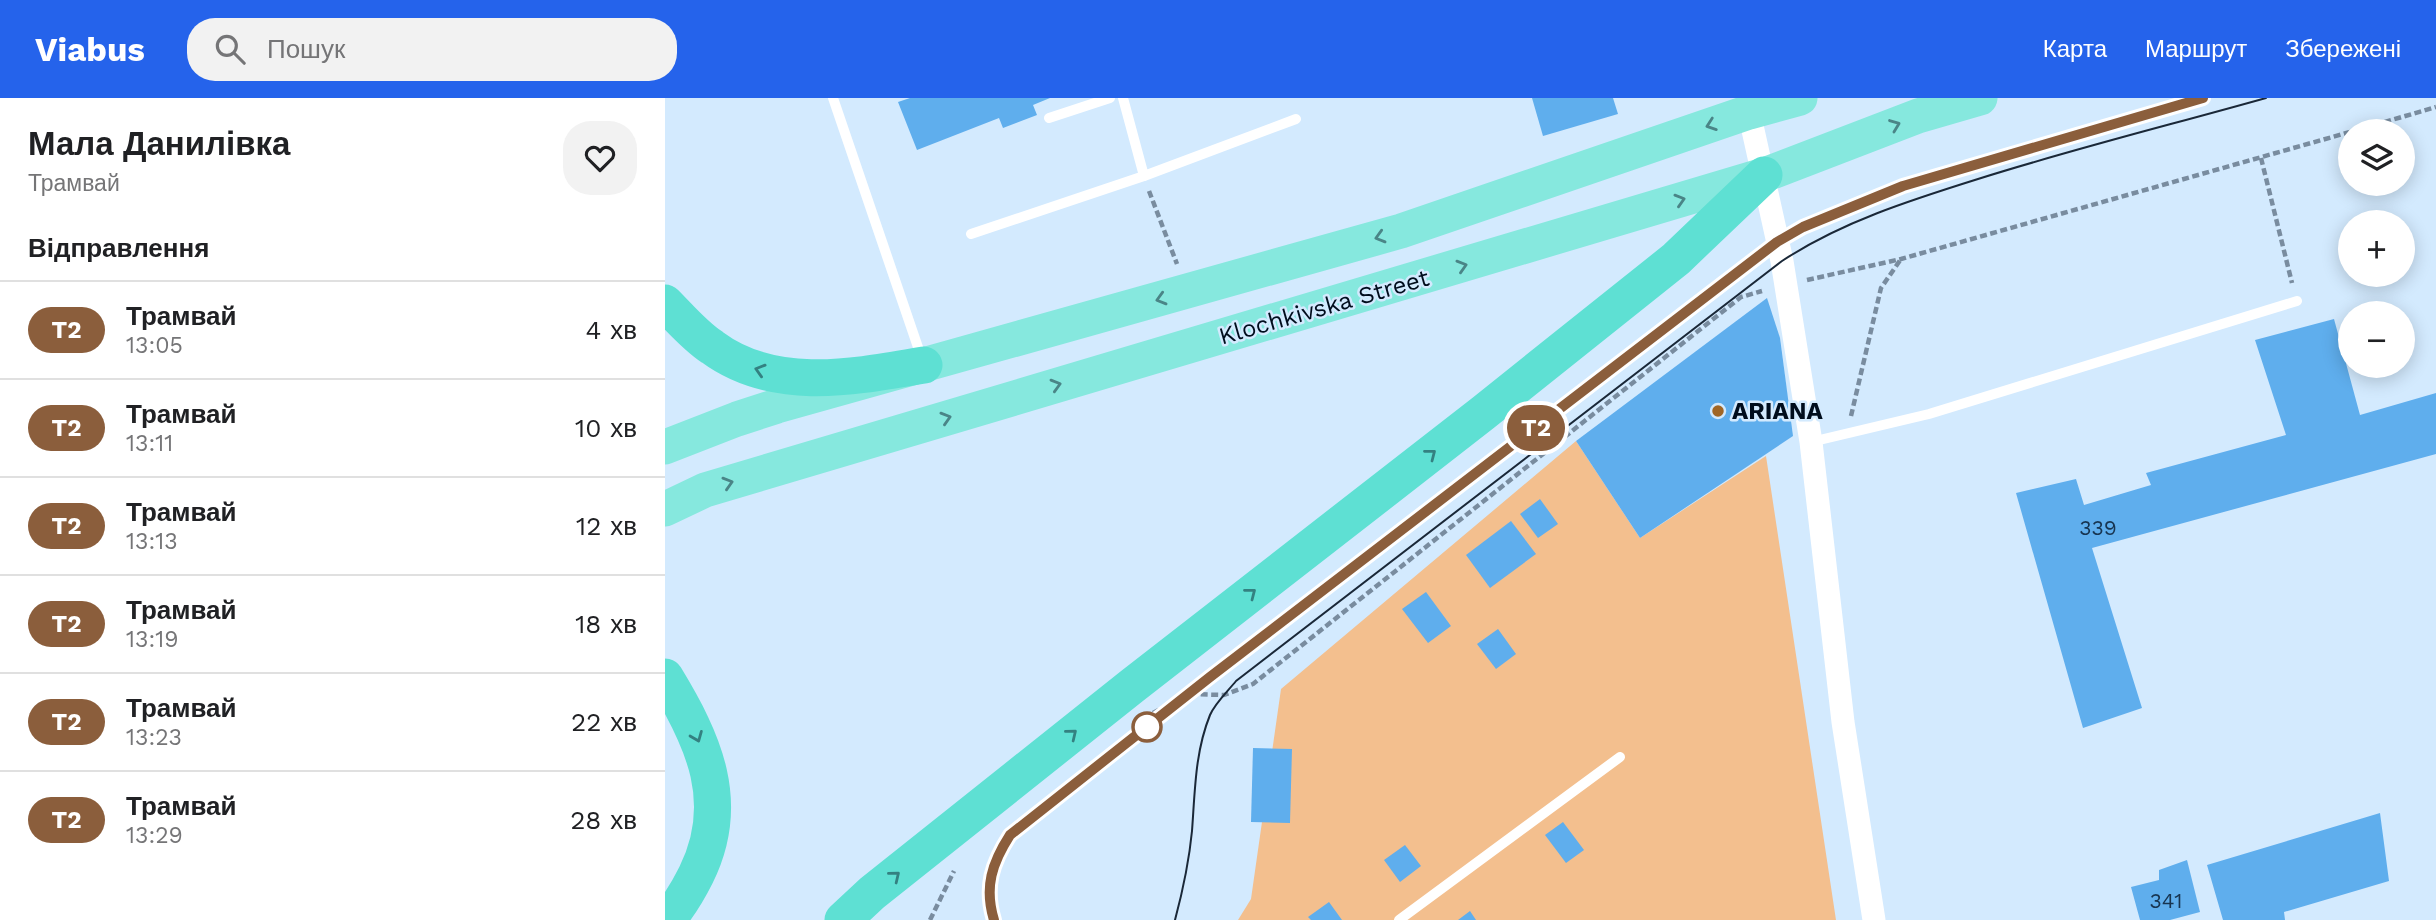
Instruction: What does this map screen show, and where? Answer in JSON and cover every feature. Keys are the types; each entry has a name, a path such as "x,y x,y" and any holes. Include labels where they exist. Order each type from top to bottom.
{"highway":[{"path":"843,920 872,893 1110,704 1676,259 1764,175"},
{"path":"665,303 712,347 730,359 768,373 814,378 924,365"},
{"path":"665,677 681,704 707,764 713,789 714,815 709,841 699,868 687,892 667,920"}],"main road":[{"path":"665,447 757,412 1401,231 1746,109 1800,98"},
{"name":"Klochkivska Street","path":"665,509 705,490 1764,175 1918,116 1980,98"}],"street":[{"path":"1746,109 1764,175 1786,285 1811,442 1843,722 1874,920"}],"lane":[{"path":"833,98 924,365"},
{"path":"1049,118 1110,98"},
{"path":"1123,98 1144,176"},
{"path":"971,234 1144,176 1296,118"},
{"path":"1811,442 1929,414 2297,301"},
{"path":"1399,920 1620,757"}],"path":[{"path":"2396,119 2436,107"},
{"path":"1188,694 1224,695 1253,684 1741,297 1901,259 2338,136"},
{"path":"2262,158 2293,285"},
{"path":"1144,176 1187,292"},
{"path":"1846,433 1881,288 1901,259"},
{"path":"930,920 954,870"}],"shaded area":[{"path":"1576,441 1640,538 1766,456 1836,920 1238,920 1251,899 1281,689"}],"building":[{"path":"910,98 1050,98 1033,105 1037,115 1003,128 999,118 917,150 898,102"},
{"path":"1532,98 1613,98 1618,114 1543,136"},
{"path":"1767,298 1780,338 1793,436 1640,538 1576,441"},
{"path":"2334,319 2338,334 2338,378 2350,378 2360,415 2436,393 2436,454 2092,548 2142,708 2083,728 2016,493 2076,479 2084,505 2151,485 2146,473 2286,435 2255,340"},
{"path":"1540,499 1558,524 1538,538 1520,514"},
{"path":"1511,521 1536,554 1490,588 1466,555"},
{"path":"1426,592 1451,626 1428,643 1402,609"},
{"path":"1498,629 1516,654 1496,669 1477,644"},
{"path":"1253,748 1292,749 1290,823 1251,822"},
{"path":"2380,813 2389,881 2284,912 2285,920 2223,920 2207,865"},
{"path":"1563,822 1584,850 1566,863 1545,835"},
{"path":"1405,845 1421,866 1400,882 1384,860"},
{"path":"2187,860 2200,912 2170,920 2140,920 2131,887 2159,880 2159,870"},
{"path":"1329,902 1342,920 1311,920 1308,917"},
{"path":"1470,911 1476,920 1458,920"}],"tram line":[{"name":"T2","path":"994,920 990,906 989,878 997,855 1010,835 1210,677 1777,242 1803,227 1903,186 2203,98"},
{"path":"994,920 990,897 991,875 1010,834 1188,694 1778,242 1803,227 1903,186 2204,98"},
{"path":"1175,920 1189,854 1201,743 1212,711 1236,681 1782,261 1852,223 1927,195 2050,157 2266,98"}],"place":[{"name":"ARIANA","path":"1718,411"}]}
